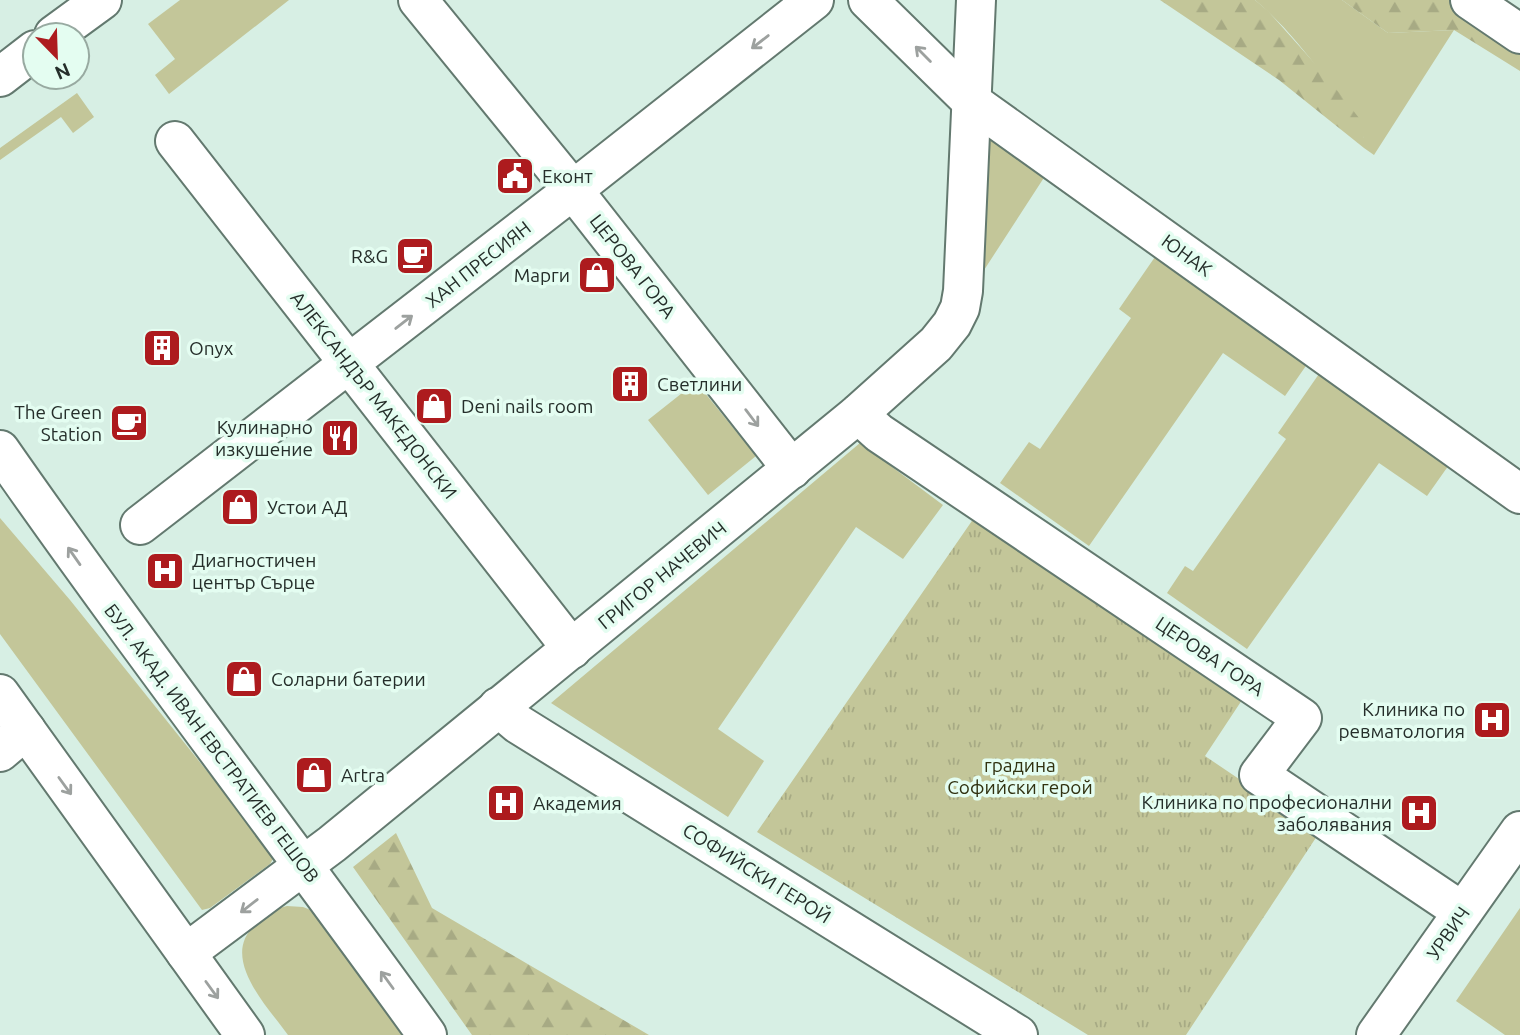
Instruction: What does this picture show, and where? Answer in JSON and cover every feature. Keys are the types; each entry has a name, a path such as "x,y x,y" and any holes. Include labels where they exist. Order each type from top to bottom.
{"street":[{"path":"73,21 102,0"},
{"name":"ЦЕРОВА ГОРА","path":"418,0 573,190 792,469"},
{"name":"ХАН ПРЕСИЯН","path":"140,526 814,0"},
{"name":"ЮНАК","path":"868,0 972,102 1520,494"},
{"name":"ГРИГОР НАЧЕВИЧ","path":"186,953 303,865 792,469 936,344 953,324 963,291 976,0"},
{"path":"1470,0 1520,34"},
{"path":"0,77 21,61"},
{"name":"АЛЕКСАНДЪР МАКЕДОНСКИ","path":"175,141 572,649"},
{"name":"ЦЕРОВА ГОРА","path":"858,414 880,433 1302,718 1259,775 1463,912"},
{"name":"БУЛ. АКАД. ИВАН ЕВСТРАТИЕВ ГЕШОВ","path":"0,450 113,611 427,1035"},
{"path":"0,694 13,741 186,953 244,1035"},
{"name":"СОФИЙСКИ ГЕРОЙ","path":"498,707 517,724 1018,1035"},
{"name":"УРВИЧ","path":"1376,1035 1520,831"}],"green space":[{"path":"180,0 289,0 169,94 155,75 175,59 148,24"},
{"path":"1160,0 1255,0 1325,75 1359,118 1364,148 1279,80"},
{"path":"1255,0 1342,0 1388,33 1454,30 1374,155 1364,148 1364,138 1315,64 1287,31"},
{"path":"1342,0 1457,0 1520,43 1520,71 1454,30 1388,33"},
{"path":"77,93 94,117 73,133 61,117 0,160 0,148"},
{"path":"984,128 1047,173 975,284"},
{"path":"1157,254 1310,360 1285,396 1223,353 1089,546 1000,483 1029,442 1040,449 1131,318 1119,309"},
{"path":"1321,371 1451,462 1427,496 1379,463 1247,649 1167,593 1185,566 1193,571 1286,439 1278,433"},
{"path":"696,382 756,456 708,495 648,420"},
{"path":"860,443 943,505 903,559 856,527 718,729 764,761 728,817 551,703"},
{"name":"градина Софийски герой","path":"976,515 1242,700 1205,756 1319,833 1186,1035 1088,1035 757,832"},
{"path":"0,518 70,600 271,851 273,859 270,864 210,908 202,910 0,634"},
{"path":"396,833 432,908 649,1035 472,1035 353,867"},
{"path":"287,906 303,907 316,912 407,1035 288,1035 250,982 242,952 245,938 255,925 270,913"},
{"path":"1520,908 1520,1035 1505,1035 1456,1001"}],"place":[{"name":"Еконт","path":"515,176"},
{"name":"R&G","path":"415,256"},
{"name":"Марги","path":"597,275"},
{"name":"Onyx","path":"162,348"},
{"name":"Светлини","path":"630,384"},
{"name":"Deni nails room","path":"434,406"},
{"name":"The Green Station","path":"129,423"},
{"name":"Кулинарно изкушение","path":"340,438"},
{"name":"Устои АД","path":"240,507"},
{"name":"Диагностичен център Сърце","path":"165,571"},
{"name":"Соларни батерии","path":"244,679"},
{"name":"Клиника по ревматология","path":"1492,720"},
{"name":"Artra","path":"314,775"},
{"name":"Академия","path":"506,803"},
{"name":"Клиника по професионални заболявания","path":"1419,813"}]}
